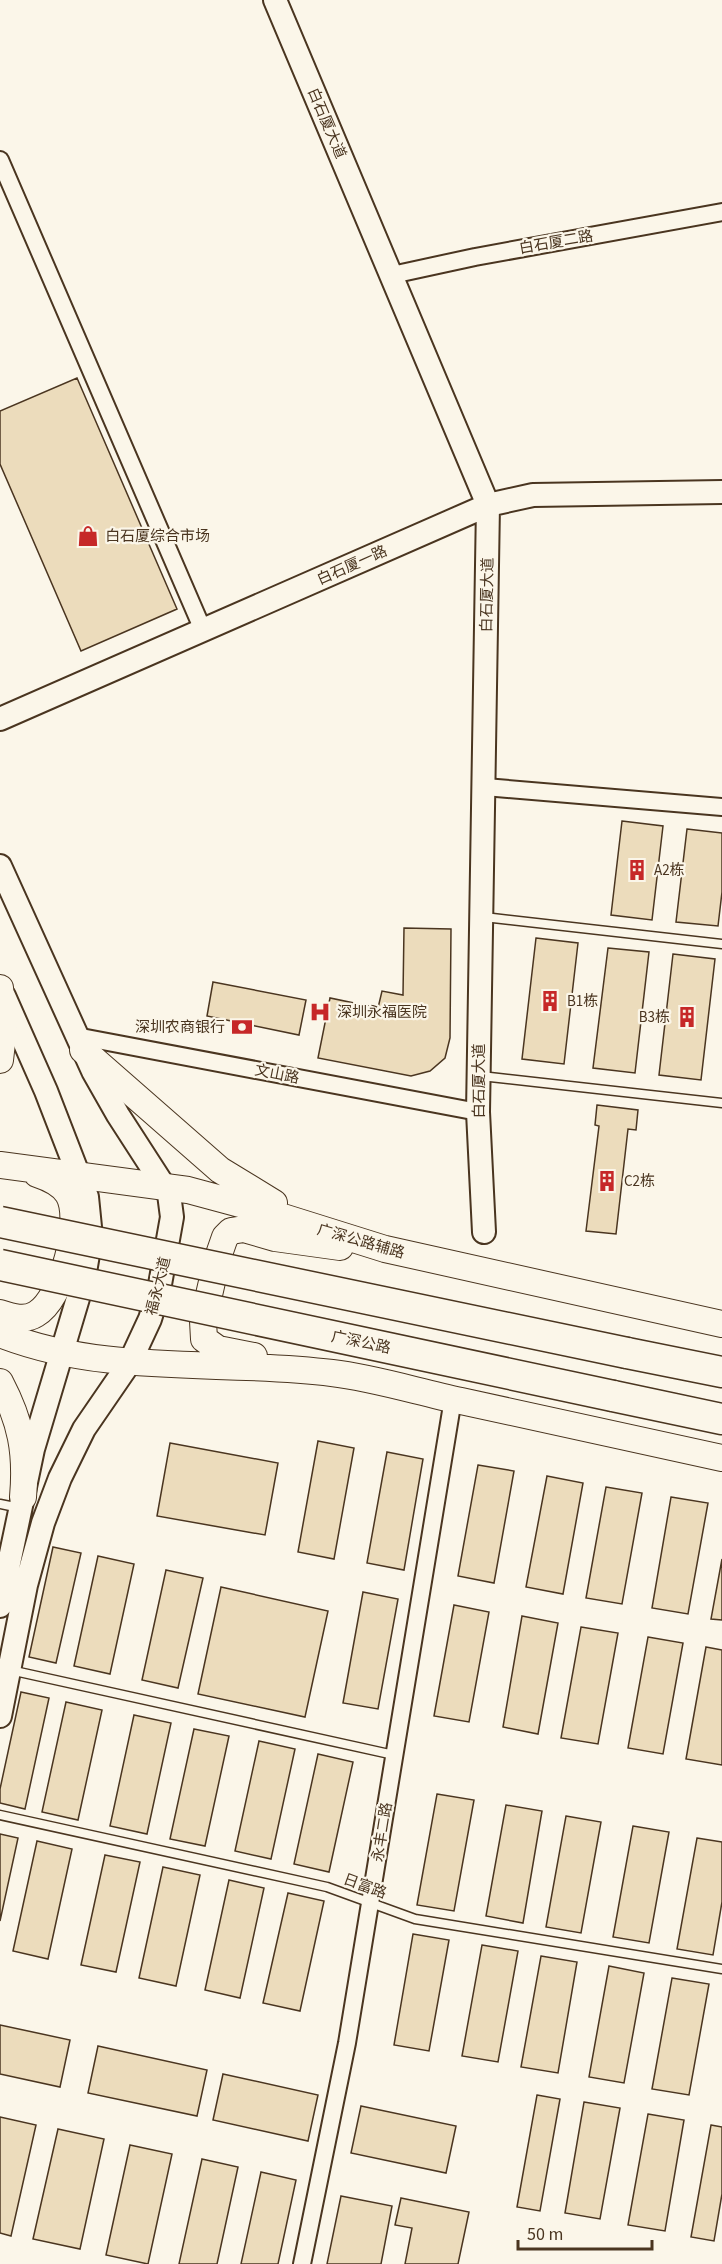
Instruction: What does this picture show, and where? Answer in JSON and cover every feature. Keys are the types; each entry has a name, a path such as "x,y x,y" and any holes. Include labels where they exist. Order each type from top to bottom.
{"highway":[{"path":"0,1222 722,1372"},
{"name":"广深公路","path":"0,1265 722,1419"},
{"path":"627,1353 722,1353"}],"main road":[{"name":"白石厦大道","path":"275,0 488,506 478,1112 484,1232"},
{"name":"白石厦一路","path":"0,719 488,506 533,495 722,492"},
{"name":"福永大道","path":"0,866 80,1043 107,1097 165,1186 172,1205 172,1217 159,1290 150,1319 129,1362 84,1429 56,1488 43,1523 26,1585 0,1716"},
{"path":"0,987 4,1025 0,1060"},
{"path":"0,987 46,1091 79,1174 87,1197 91,1237 84,1278 63,1352 14,1503"},
{"path":"80,1043 220,1170 321,1230"},
{"path":"0,1165 52,1179 68,1194 73,1206 74,1218 61,1278 45,1308 28,1317 20,1318 0,1313"},
{"name":"广深公路辅路","path":"0,1165 165,1186 225,1199 385,1249 722,1324"},
{"path":"385,1249 308,1244 236,1229 225,1237 221,1246 203,1321 204,1340 227,1352 281,1360 722,1458"},
{"path":"0,1334 63,1352 129,1362 335,1373"},
{"path":"0,1382 10,1401 23,1440 25,1459 14,1503 0,1606"}],"street":[{"path":"0,160 203,630"},
{"name":"白石厦二路","path":"392,275 475,257 722,212"},
{"path":"484,787 722,807"},
{"name":"文山路","path":"80,1043 478,1112"},
{"name":"永丰二路","path":"302,2264 347,2043 453,1399"}],"lane":[{"path":"481,917 722,944"},
{"path":"479,1076 722,1103"},
{"path":"9,1670 394,1755"},
{"name":"日富路","path":"0,1815 327,1887 415,1919 722,1969"}],"building":[{"name":"白石厦综合市场","path":"77,378 177,609 81,651 0,464 0,411"},
{"name":"A2栋","path":"622,821 663,826 652,920 611,915"},
{"path":"687,829 722,833 722,892 718,926 676,922"},
{"path":"404,928 451,929 450,1038 445,1058 430,1071 411,1076 318,1058 330,998 378,1008 382,991 403,995"},
{"name":"B1栋","path":"536,938 578,943 564,1064 522,1059"},
{"path":"608,948 649,952 635,1073 593,1068"},
{"name":"B3栋","path":"673,954 715,959 701,1080 659,1075"},
{"path":"213,982 306,1000 299,1035 207,1016"},
{"name":"C2栋","path":"597,1105 638,1110 636,1130 628,1129 616,1234 586,1231 599,1126 595,1125"},
{"path":"318,1441 354,1448 334,1559 298,1552"},
{"path":"170,1443 278,1463 265,1535 157,1516"},
{"path":"387,1452 423,1459 404,1570 367,1563"},
{"path":"478,1465 514,1471 494,1583 458,1576"},
{"path":"547,1476 583,1483 563,1594 526,1587"},
{"path":"606,1487 642,1493 622,1604 586,1598"},
{"path":"671,1497 708,1503 688,1614 652,1608"},
{"path":"53,1547 81,1553 56,1663 29,1657"},
{"path":"98,1556 134,1564 110,1674 74,1666"},
{"path":"722,1559 722,1620 711,1619"},
{"path":"166,1570 203,1578 178,1688 142,1680"},
{"path":"221,1587 328,1611 305,1717 198,1694"},
{"path":"363,1592 398,1599 378,1709 343,1703"},
{"path":"454,1605 489,1612 469,1722 434,1716"},
{"path":"522,1616 558,1623 538,1734 503,1727"},
{"path":"581,1627 618,1633 598,1744 561,1738"},
{"path":"648,1637 683,1643 663,1754 628,1748"},
{"path":"706,1647 722,1650 722,1765 686,1759"},
{"path":"21,1692 49,1698 25,1809 0,1803 0,1789"},
{"path":"66,1702 102,1710 78,1820 42,1812"},
{"path":"134,1715 171,1723 147,1834 110,1826"},
{"path":"194,1729 229,1736 205,1846 170,1839"},
{"path":"259,1741 295,1749 271,1859 235,1851"},
{"path":"318,1754 353,1762 329,1872 294,1864"},
{"path":"437,1794 474,1800 454,1911 417,1905"},
{"path":"506,1805 542,1811 523,1923 486,1916"},
{"path":"566,1816 601,1822 581,1933 546,1927"},
{"path":"633,1826 669,1832 649,1943 613,1937"},
{"path":"0,1834 18,1838 0,1921"},
{"path":"697,1838 722,1842 722,1902 713,1955 677,1949"},
{"path":"37,1841 72,1849 48,1959 13,1951"},
{"path":"105,1855 140,1862 116,1972 81,1965"},
{"path":"163,1867 200,1875 176,1986 139,1978"},
{"path":"229,1880 264,1888 240,1998 205,1990"},
{"path":"288,1893 324,1901 300,2011 263,2003"},
{"path":"413,1934 449,1940 429,2051 394,2045"},
{"path":"482,1945 518,1951 498,2062 462,2056"},
{"path":"541,1956 577,1962 558,2073 521,2067"},
{"path":"609,1966 644,1973 624,2083 589,2077"},
{"path":"672,1978 709,1984 689,2095 652,2089"},
{"path":"0,2025 70,2040 60,2087 0,2074"},
{"path":"98,2046 207,2070 197,2116 88,2093"},
{"path":"223,2074 318,2095 308,2141 213,2120"},
{"path":"537,2095 560,2099 540,2211 517,2207"},
{"path":"584,2102 620,2108 600,2219 565,2213"},
{"path":"361,2106 456,2126 446,2173 351,2153"},
{"path":"648,2114 684,2120 665,2231 628,2225"},
{"path":"0,2117 36,2125 11,2236 0,2233"},
{"path":"711,2125 722,2127 722,2194 714,2241 691,2237"},
{"path":"58,2129 104,2139 80,2249 33,2239"},
{"path":"130,2145 172,2154 148,2264 106,2255"},
{"path":"202,2159 238,2167 217,2264 179,2264"},
{"path":"261,2172 296,2180 278,2264 241,2264"},
{"path":"341,2196 392,2206 381,2264 327,2264"},
{"path":"401,2198 469,2212 458,2264 405,2264 412,2228 395,2225"}],"place":[{"name":"白石厦综合市场","path":"88,536"},
{"name":"A2栋","path":"637,870"},
{"name":"B1栋","path":"550,1001"},
{"name":"深圳永福医院","path":"320,1012"},
{"name":"B3栋","path":"687,1017"},
{"name":"深圳农商银行","path":"242,1027"},
{"name":"C2栋","path":"607,1181"}]}
